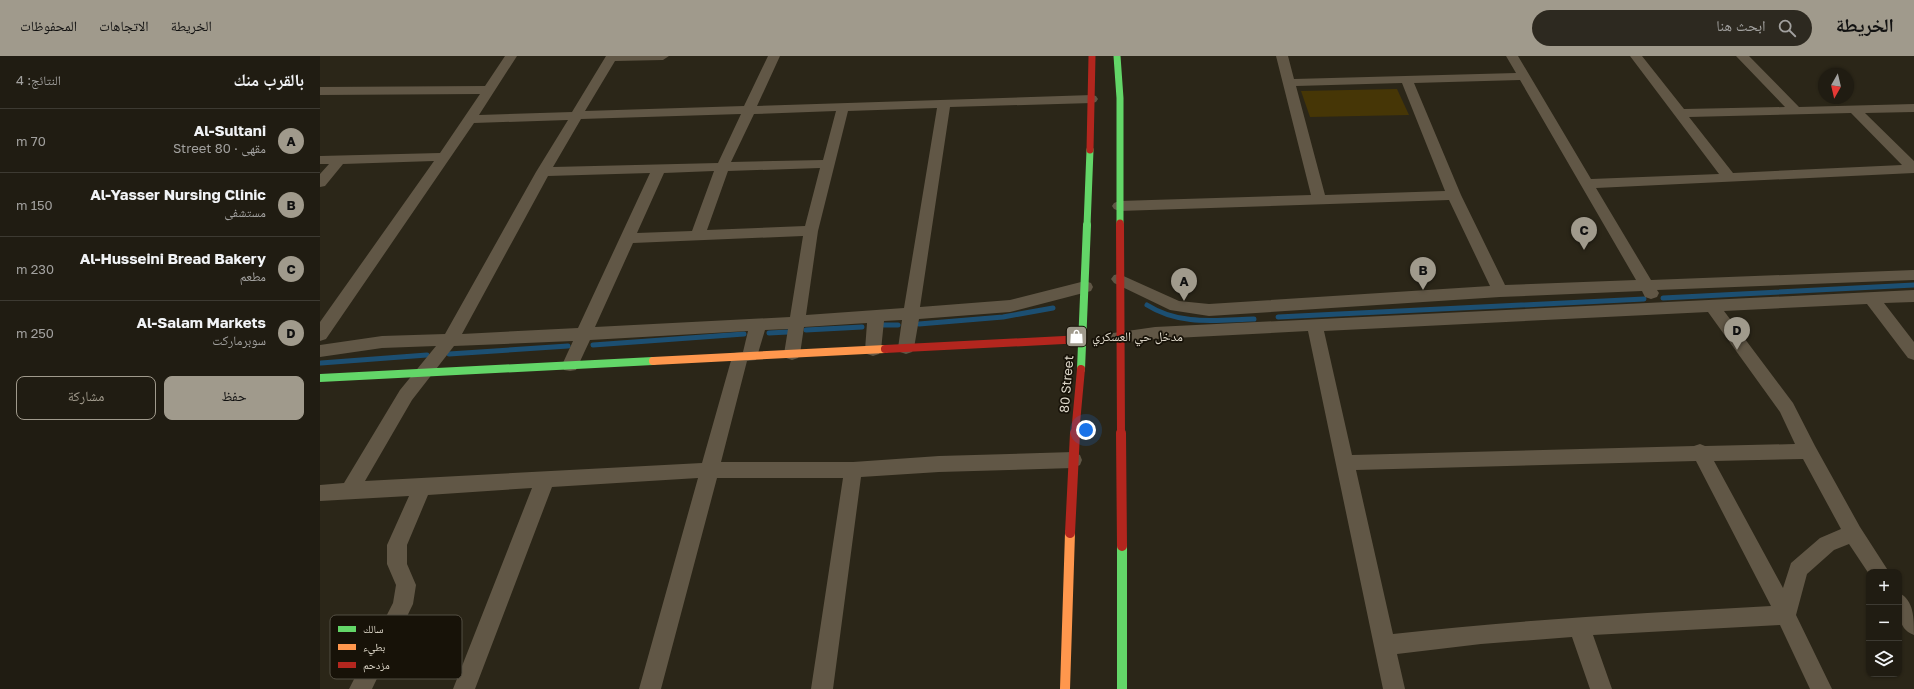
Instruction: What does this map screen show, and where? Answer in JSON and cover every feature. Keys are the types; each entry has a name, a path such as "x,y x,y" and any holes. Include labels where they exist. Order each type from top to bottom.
{"main road":[{"name":"80 Street","path":"1065,689 1073,460 1083,339 1092,99 1092,56"},
{"path":"1117,56 1120,98 1119,337 1122,689"},
{"path":"320,378 1083,339"}],"street":[{"path":"320,335 470,119 511,56"},
{"path":"350,490 406,395 450,340 543,172 611,57 663,56"},
{"path":"697,236 723,166 774,56"},
{"path":"1282,56 1319,200"},
{"path":"1512,56 1660,309"},
{"path":"1636,56 1730,178"},
{"path":"1742,56 1794,110"},
{"path":"1289,83 1524,76"},
{"path":"1407,80 1454,195 1500,291"},
{"path":"320,91 489,90"},
{"path":"470,119 1092,99"},
{"path":"906,348 910,314 944,104"},
{"path":"792,354 812,231 843,107"},
{"path":"1680,113 1914,108"},
{"path":"1855,110 1914,169"},
{"path":"320,160 443,157"},
{"path":"320,183 340,159"},
{"path":"543,172 828,164"},
{"path":"570,365 659,168"},
{"path":"1586,184 1914,169"},
{"path":"1119,206 1454,195"},
{"path":"628,238 812,231"},
{"path":"1119,279 1176,306 1209,310 1500,291 1914,275"},
{"path":"320,351 382,342 758,325 1010,306 1085,287"},
{"path":"1119,337 1155,333 1914,296"},
{"path":"1871,298 1914,354"},
{"path":"1262,306 1268,328"},
{"path":"1712,306 1787,408 1808,451 1853,533 1877,569"},
{"path":"873,350 876,317"},
{"path":"650,689 708,470 745,356 758,325"},
{"path":"1314,326 1394,689"},
{"path":"1344,462 1700,452 1808,451"},
{"path":"1700,452 1765,572 1821,689"},
{"path":"320,493 350,490 708,470 853,470 939,464 1073,460"},
{"path":"822,689 853,470"},
{"path":"464,689 545,480"},
{"path":"397,615 403,604 406,585 397,564 397,546 422,487"},
{"path":"1786,616 1798,569 1827,544 1853,533"},
{"path":"1900,605 1914,625"},
{"path":"1384,645 1481,634 1579,626 1786,616"},
{"path":"1579,626 1601,689"},
{"path":"360,689 365,679"}],"shaded area":[{"path":"1397,89 1409,115 1310,117 1301,91"}],"waterway":[{"path":"1663,298 1914,285"},
{"path":"1278,317 1644,299"},
{"path":"1147,305 1160,312 1186,319 1213,321 1254,319"},
{"path":"919,324 1003,317 1053,308"},
{"path":"884,325 898,325"},
{"path":"806,330 862,327"},
{"path":"769,333 788,332"},
{"path":"593,345 744,334"},
{"path":"449,354 568,346"},
{"path":"321,363 427,355"}],"traffic: fast":[{"path":"1117,56 1120,98 1120,223"},
{"path":"1081,369 1090,150"},
{"path":"320,378 653,361"},
{"path":"1122,546 1122,689"}],"traffic: slow":[{"path":"653,361 885,349"},
{"path":"1065,689 1070,533"}],"traffic: jam":[{"path":"1090,150 1092,56"},
{"path":"1120,223 1122,546"},
{"path":"885,349 1083,339"},
{"path":"1070,533 1073,460 1081,369"}],"place":[{"name":"Al-Husseini Bread Bakery","path":"1584,250"},
{"name":"Al-Yasser Nursing Clinic","path":"1423,290"},
{"name":"Al-Sultani","path":"1184,301"},
{"name":"مدخل حي العسكري","path":"1077,336"},
{"name":"Al-Salam Markets","path":"1737,350"}]}
